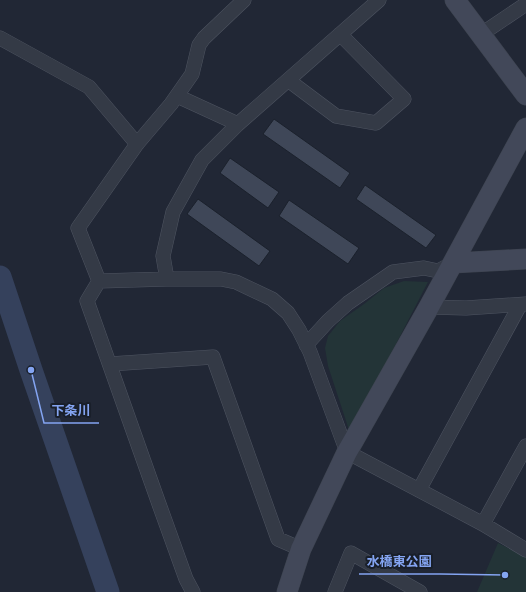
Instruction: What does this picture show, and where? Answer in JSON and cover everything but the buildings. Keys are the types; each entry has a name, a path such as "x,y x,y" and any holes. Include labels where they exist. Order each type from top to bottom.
{"street":[{"path":"99,281 78,228 137,144 171,104 192,74 199,45 204,38 244,0"},
{"path":"167,279 163,256 173,212 202,160 238,124 379,0"},
{"path":"454,0 526,95"},
{"path":"480,35 526,4"},
{"path":"288,80 336,116 376,123 404,99 340,34"},
{"path":"0,38 90,87 137,144"},
{"path":"176,96 238,124"},
{"path":"287,592 301,549 347,452 429,307 526,128"},
{"path":"306,345 328,321 343,308 393,272 424,268 438,271 453,263 526,260"},
{"path":"99,281 221,279 236,282 272,299 288,313 299,330 310,352 347,452 483,524 526,550"},
{"path":"99,281 87,302 186,579 193,592"},
{"path":"429,307 466,308 523,305"},
{"path":"419,490 523,305"},
{"path":"110,364 213,357 278,539 301,549"},
{"path":"483,524 526,446"},
{"path":"335,592 351,553 420,592"}],"shaded area":[{"path":"404,281 428,282 350,433 328,366 325,348 328,336 340,321 384,288"},
{"path":"498,543 526,557 526,592 477,592"}],"waterway":[{"path":"0,277 108,592"}],"place":[{"name":"下条川","path":"31,370"},
{"name":"水橋東公園","path":"505,575"}]}
